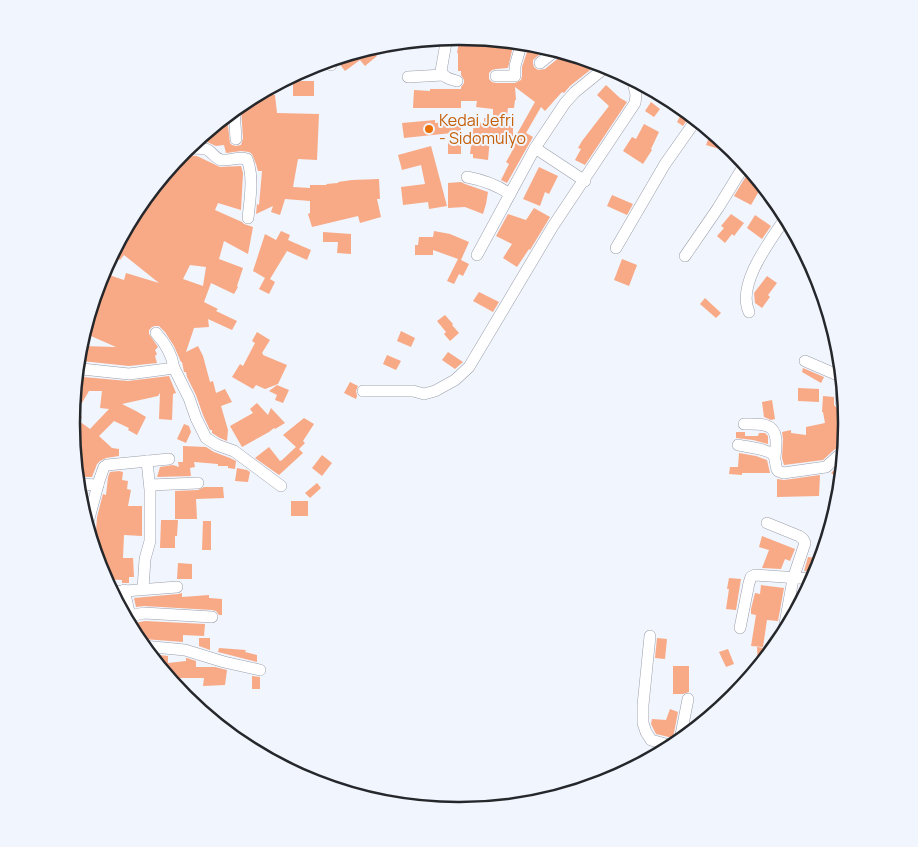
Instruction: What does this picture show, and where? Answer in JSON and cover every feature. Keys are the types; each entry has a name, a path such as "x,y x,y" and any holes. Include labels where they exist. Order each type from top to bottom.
{"street":[{"path":"443,75 441,71 446,46"},
{"path":"496,76 515,76 515,66 520,50"},
{"path":"540,63 549,56"},
{"path":"477,255 535,148 565,103 575,92 599,72"},
{"path":"408,77 443,75 457,81"},
{"path":"363,391 413,391 424,394 435,391 455,380 469,368 553,226 585,181 635,103 636,96 634,88"},
{"path":"235,119 236,139"},
{"path":"616,248 665,164 692,126"},
{"path":"535,148 585,181"},
{"path":"199,149 209,151 222,160 246,159 250,176 248,218"},
{"path":"685,256 741,171"},
{"path":"467,177 499,187 510,194"},
{"path":"749,312 746,300 749,279 781,225"},
{"path":"156,333 164,341 173,360 174,368 206,438 234,452 281,486"},
{"path":"806,361 834,373"},
{"path":"85,369 128,374 174,368"},
{"path":"744,424 769,426 774,431 777,444 775,457 778,472 826,466 836,458"},
{"path":"738,445 770,452 775,457"},
{"path":"91,511 104,467 107,465 169,459"},
{"path":"143,589 145,559 150,541 150,486 147,461"},
{"path":"150,486 198,483"},
{"path":"86,484 98,485"},
{"path":"767,523 803,539 805,543 793,578 787,613"},
{"path":"740,628 751,577 755,575 804,579"},
{"path":"120,591 177,587"},
{"path":"124,590 126,603"},
{"path":"132,615 144,613 212,617"},
{"path":"650,636 643,723 651,740 661,743"},
{"path":"154,647 185,650 224,662 260,670"},
{"path":"682,729 688,698"}],"building":[{"path":"458,45 512,49 508,68 492,70 489,73 489,79 496,83 515,83 521,80 522,67 527,51 540,54 533,60 534,67 538,70 545,69 558,58 591,69 564,93 562,92 545,111 541,107 526,133 533,137 507,183 501,180 509,164 506,162 515,146 490,138 488,160 473,158 473,154 470,154 474,122 484,123 484,118 493,117 493,109 476,107 477,101 461,101 461,108 413,108 414,90 461,89 464,80 461,71 458,71","holes":["515,87 535,102 513,141 513,127 506,124 508,108 514,108 516,100"]},
{"path":"376,54 377,56 365,66 360,60 345,71 340,64"},
{"path":"299,81 314,81 314,96 293,96 293,84"},
{"path":"606,85 627,102 585,165 575,160 581,149 578,148 609,106 597,95"},
{"path":"275,95 277,113 319,114 317,160 298,159 293,187 310,188 310,185 379,179 380,199 377,199 381,217 360,223 358,216 312,227 308,214 310,213 310,201 285,199 280,215 271,212 273,206 256,214 257,204 259,205 262,171 258,171 252,154 241,151 226,153 224,145 216,146 206,142 228,124 230,143 236,146 241,145 243,138 241,114 270,96"},
{"path":"651,102 660,109 654,117 645,111"},
{"path":"680,117 686,121 683,126 677,122"},
{"path":"435,120 435,123 461,121 461,132 404,138 402,123"},
{"path":"644,124 659,132 652,150 643,164 623,151 632,137 636,139"},
{"path":"461,138 461,154 448,154 448,142"},
{"path":"708,139 720,149 706,145"},
{"path":"431,146 447,206 429,209 428,202 403,205 401,187 425,184 421,165 402,170 398,155"},
{"path":"192,156 197,156 220,167 241,166 243,173 241,210 218,203 215,210 253,227 248,254 224,241 219,259 243,268 238,287 234,294 211,283 204,302 218,309 216,311 237,321 232,330 208,319 209,327 194,328 186,352 198,346 203,356 210,382 213,381 216,393 225,389 232,402 221,406 228,430 227,441 210,430 186,372 184,372 182,362 174,346 159,326 152,327 149,330 149,334 158,347 155,350 157,363 129,366 86,361 89,346 116,347 91,336 111,276 124,280 126,273 159,283 124,255 120,260 119,259 131,234 144,213 174,174","holes":["190,265 206,267 203,286 183,279"]},
{"path":"539,167 558,176 549,194 545,192 540,206 523,199"},
{"path":"746,176 758,192 751,205 734,196"},
{"path":"461,182 488,192 483,214 465,207 448,208 448,183"},
{"path":"612,195 633,204 627,215 607,206"},
{"path":"534,208 550,217 517,267 503,258 512,244 496,236 508,214 526,220"},
{"path":"731,214 744,223 734,236 732,234 725,243 717,236 724,228 721,226"},
{"path":"755,215 771,226 762,239 747,228"},
{"path":"281,231 290,235 288,240 311,250 307,260 287,251 270,279 275,282 269,294 259,289 265,278 253,271 265,234 276,240"},
{"path":"434,231 450,234 469,242 461,260 469,264 463,276 459,274 454,284 447,281 458,259 433,250 433,255 415,255 415,245 418,245 419,237 433,237"},
{"path":"323,232 351,234 351,254 337,253 338,242 323,242"},
{"path":"622,259 637,265 629,286 614,280"},
{"path":"767,276 777,283 768,295 770,297 762,308 755,303 754,293"},
{"path":"479,292 499,302 493,312 473,301"},
{"path":"705,298 721,313 716,318 700,304"},
{"path":"445,315 459,333 450,341 444,334 446,332 437,321"},
{"path":"401,331 415,338 411,347 397,341"},
{"path":"257,332 270,340 262,353 263,355 287,365 278,384 265,389 256,385 253,389 232,377 240,364 243,366 255,343 252,341"},
{"path":"448,352 463,362 455,369 442,360"},
{"path":"387,355 401,361 396,370 383,364"},
{"path":"803,368 824,377 821,383 802,372"},
{"path":"169,376 176,393 173,394 172,420 159,419 160,393 158,396 122,404 146,417 137,435 128,430 129,428 114,421 99,436 112,448 119,449 119,456 100,461 92,477 85,477 80,422 90,429 109,409 100,408 102,391 89,391 81,405 84,377 128,381"},
{"path":"350,382 358,386 356,399 344,393"},
{"path":"277,385 289,390 283,403 275,400 277,395 269,391"},
{"path":"798,388 819,389 819,402 798,401"},
{"path":"823,396 834,397 834,405 837,408 837,449 823,460 784,465 782,458 782,432 791,430 791,433 806,435 806,427 825,423 822,412"},
{"path":"772,400 775,419 771,420 764,417 762,402"},
{"path":"257,403 268,415 271,408 285,423 242,447 230,426 253,413 250,409"},
{"path":"304,418 314,424 303,441 305,443 299,449 303,453 279,475 255,458 269,447 280,461 282,460 296,447 283,435"},
{"path":"184,424 189,426 191,432 186,443 177,439"},
{"path":"736,432 745,432 745,436 758,436 759,433 765,433 768,436 768,444 736,438"},
{"path":"183,446 206,447 236,461 235,469 228,468 228,466 218,466 218,464 194,462 195,467 190,468 191,476 157,477 160,467 173,465 179,467 178,462 183,462"},
{"path":"739,453 767,460 770,473 729,474 730,467 738,467"},
{"path":"322,455 332,463 322,476 312,468"},
{"path":"237,468 250,472 248,482 235,481"},
{"path":"110,472 123,472 122,480 128,481 127,489 131,490 128,506 142,506 142,536 124,535 123,558 133,558 134,577 129,577 129,583 122,583 122,580 115,580 96,530 97,517 103,494 106,495"},
{"path":"820,475 819,496 777,497 777,479 784,480"},
{"path":"317,483 321,488 310,498 305,493"},
{"path":"204,487 223,487 224,498 196,499 197,519 175,519 175,491 198,490"},
{"path":"291,501 308,501 308,516 291,516"},
{"path":"161,520 178,520 175,548 160,548"},
{"path":"203,521 211,521 211,550 202,550"},
{"path":"762,536 795,549 790,561 785,559 781,569 762,568 769,550 759,547"},
{"path":"808,557 813,558 807,571 804,571"},
{"path":"178,563 192,564 192,579 177,579"},
{"path":"729,578 741,579 736,610 726,609"},
{"path":"761,585 784,588 778,621 767,620 763,647 751,646 756,615 751,614 751,609 755,593 760,594"},
{"path":"182,593 182,597 209,595 209,598 222,599 222,615 212,610 136,607 134,598 178,594"},
{"path":"145,621 205,624 204,636 183,635 183,642 148,639 137,623"},
{"path":"199,638 210,638 210,650 199,646"},
{"path":"657,638 667,639 665,659 655,658"},
{"path":"757,647 764,648 759,654 757,656"},
{"path":"219,648 246,650 245,652 257,655 257,662 218,652"},
{"path":"728,649 734,664 726,667 719,652"},
{"path":"160,655 168,656 168,663 186,661 187,658 196,661 196,667 215,667 227,670 225,685 203,686 204,678 180,679"},
{"path":"673,666 689,666 689,692 673,694"},
{"path":"252,676 260,677 260,689 252,689"},
{"path":"670,709 678,712 674,735 670,737 656,734 651,724 652,719 666,720"}],"place":[{"name":"Kedai Jefri - Sidomulyo","path":"429,129"}]}
